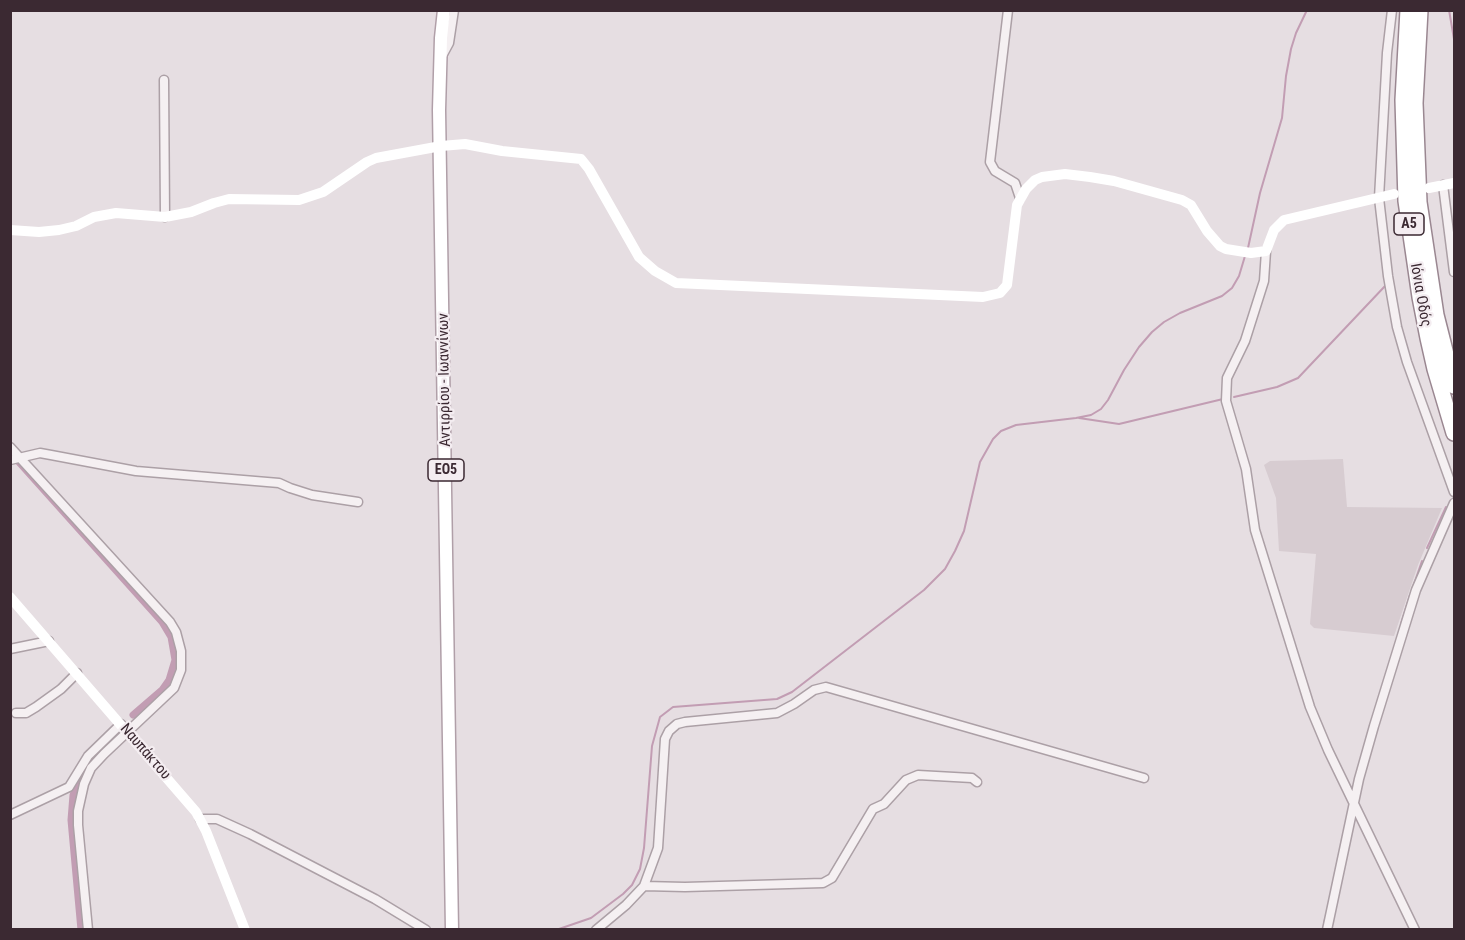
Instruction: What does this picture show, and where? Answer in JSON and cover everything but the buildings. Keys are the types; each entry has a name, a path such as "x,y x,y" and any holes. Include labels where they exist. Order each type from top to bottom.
{"highway":[{"name":"Ιόνια Οδός","path":"1408,10 1403,100 1406,201 1428,338 1455,433"},
{"name":"Ιόνια Οδός","path":"1420,10 1415,103 1419,202 1434,306 1455,386"}],"main road":[{"name":"Αντιρρίου - Ιωαννίνων","path":"444,10 440,59 452,930"}],"street":[{"path":"440,59 448,43 454,10"},
{"path":"1008,10 990,162 995,171 1014,181 1020,198"},
{"path":"1392,10 1387,53 1379,198 1388,276 1397,327 1407,362 1455,492"},
{"path":"164,80 165,217"},
{"path":"10,230 39,232 59,230 76,226 94,217 116,213 165,217 191,212 229,200 293,201 307,199 338,183 362,165 376,158 465,144 502,151 581,159 639,257 655,271 676,283 992,296 1000,293 1008,282 1013,230 1020,198 1035,180 1045,176 1069,174 1160,193 1188,203 1220,246 1246,252 1266,251"},
{"path":"1429,188 1455,183"},
{"path":"1443,185 1455,272"},
{"path":"1394,194 1284,220 1274,230 1266,251 1264,281 1245,341 1227,378 1226,401 1246,469 1258,538 1303,688 1328,750 1415,930"},
{"path":"10,447 170,622 176,632 182,664 177,682 170,693 88,756 69,787 10,815"},
{"path":"10,460 40,453 136,471 279,483 312,495 358,502"},
{"path":"1327,930 1354,804 1374,726 1416,590 1428,558 1455,503"},
{"name":"Ναυπάκτου","path":"10,597 125,728 200,819 244,930"},
{"path":"10,649 49,641"},
{"path":"16,713 26,713 36,707 61,689 76,673"},
{"path":"596,930 626,905 644,886 658,848 665,739 669,731 677,724 691,720 777,713 822,687 1144,778"},
{"path":"88,930 78,811 82,790 95,763 125,728"},
{"path":"644,886 823,883 832,878 873,809 884,804 906,780 918,775 972,778 977,782"},
{"path":"200,819 217,819 250,834 375,899 426,930"}],"shaded area":[{"path":"1343,459 1347,507 1442,508 1418,565 1394,636 1314,628 1310,624 1316,554 1279,551 1276,498 1264,465 1270,461"}],"waterway":[{"path":"1248,248 1260,193 1282,118 1291,49 1307,10"},
{"path":"1449,10 1454,39"},
{"path":"556,930 591,918 623,894 632,885 640,869 644,848 652,746 660,717 673,707 777,699 792,692 924,590 945,569 955,551 964,531 980,462 993,439 1001,431 1016,425 1076,418 1091,415 1101,409 1139,347 1152,332 1180,313 1222,296 1232,288 1239,276 1245,256"},
{"path":"1234,397 1277,387 1298,378 1386,285"},
{"path":"1079,418 1119,424 1223,399"},
{"path":"16,459 162,622 171,637 175,660 169,680 162,690 133,715"},
{"path":"1427,548 1446,507"},
{"path":"1413,587 1422,561"},
{"path":"1401,624 1410,595"},
{"path":"80,774 73,795 71,820 81,930"},
{"path":"1323,930 1325,919"}]}
